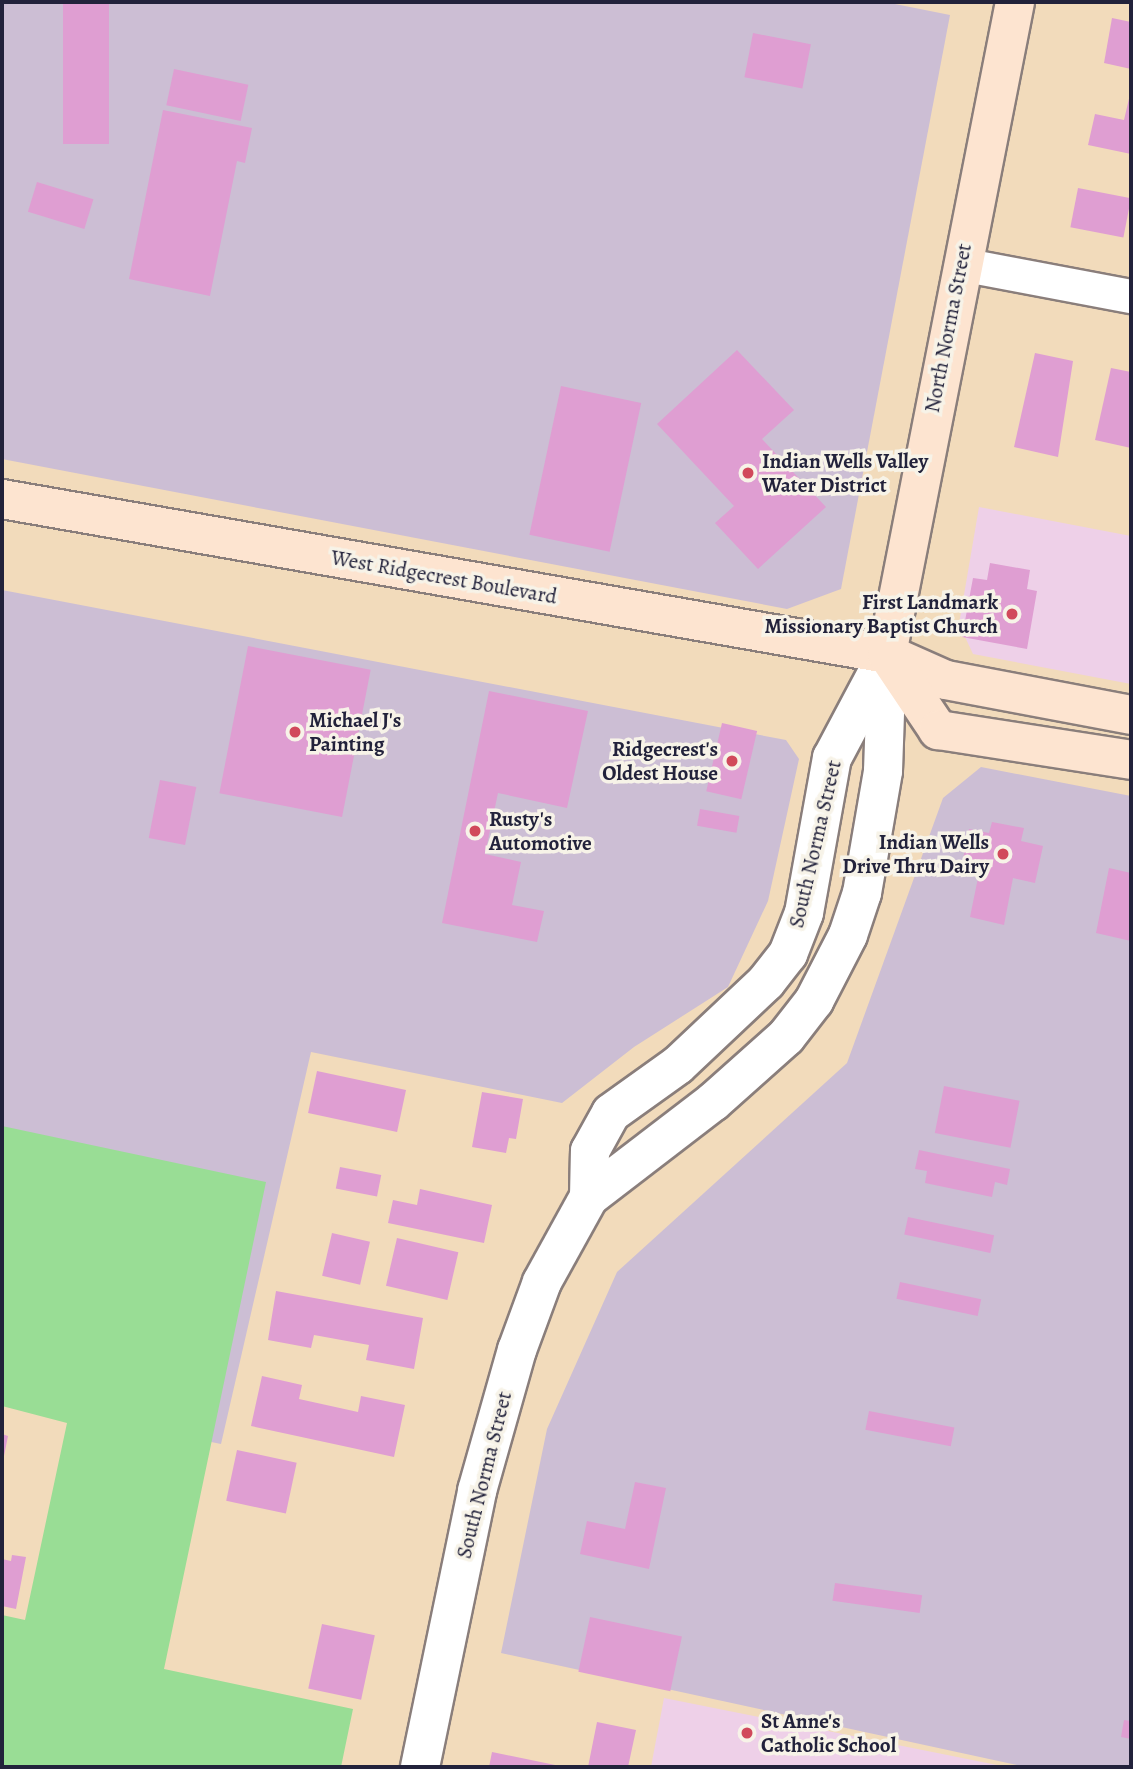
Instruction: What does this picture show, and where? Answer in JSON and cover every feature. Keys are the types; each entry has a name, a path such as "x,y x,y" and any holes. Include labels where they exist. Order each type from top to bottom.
{"main road":[{"name":"North Norma Street","path":"887,654 961,264 1015,2"},
{"name":"West Ridgecrest Boulevard","path":"2,499 887,654 946,680 1131,715"},
{"path":"887,654 938,730 1131,760"}],"street":[{"path":"961,264 1131,296"},
{"name":"South Norma Street","path":"589,1197 590,1151 611,1113 678,1065 766,982 788,954 804,913 832,758 887,654"},
{"name":"South Norma Street","path":"419,1767 477,1490 517,1350 542,1282 589,1197 713,1102 786,1037 814,1001 848,936 862,893 883,771 887,654"}],"shaded area":[{"path":"2,2 885,2 950,15 841,589 787,609 2,459"},
{"path":"979,507 1131,536 1131,684 973,654 959,624"},
{"path":"2,590 786,740 799,759 768,901 728,987 634,1047 562,1103 311,1052 221,1444 2,1399"},
{"path":"981,767 1131,796 1131,1767 1026,1767 501,1653 547,1429 617,1272 847,1063 943,798"},
{"name":"St Anne's Catholic School","path":"664,1698 1007,1767 651,1767"}],"green space":[{"path":"2,1126 266,1182 164,1669 353,1709 341,1767 2,1767 2,1615 25,1620 67,1423 2,1406"}],"building":[{"path":"63,2 109,2 109,144 63,144"},
{"path":"1112,18 1131,22 1131,69 1104,63"},
{"path":"753,33 811,44 802,88 744,77"},
{"path":"174,69 248,85 241,121 166,105"},
{"path":"1131,90 1131,154 1088,145 1095,114 1124,120"},
{"path":"163,110 252,128 245,163 237,161 210,296 129,279"},
{"path":"37,182 93,199 84,229 28,212"},
{"path":"1078,188 1131,198 1123,238 1070,227"},
{"name":"Indian Wells Valley Water District","path":"737,350 794,410 762,439 826,507 758,569 715,523 734,506 657,424"},
{"path":"1035,353 1073,361 1058,457 1014,447"},
{"path":"1111,368 1131,372 1131,448 1095,440"},
{"path":"561,386 641,403 610,552 529,535"},
{"path":"990,563 1030,570 1027,589 1037,591 1027,649 962,637 973,578 987,580"},
{"name":"Michael J's Painting","path":"248,646 371,670 342,817 219,793"},
{"name":"Rusty's Automotive","path":"489,691 588,711 567,808 498,793 485,854 521,862 512,905 544,911 537,942 442,923"},
{"name":"Ridgecrest's Oldest House","path":"722,723 757,731 741,799 706,791"},
{"path":"160,780 196,787 185,845 149,838"},
{"path":"700,809 739,816 736,833 697,826"},
{"path":"992,822 1024,828 1021,841 1043,846 1035,883 1013,878 1004,925 970,917 981,863 963,859 969,829 989,833"},
{"path":"1109,868 1131,873 1131,941 1096,933"},
{"path":"317,1071 406,1090 397,1132 308,1113"},
{"path":"944,1086 1020,1101 1010,1148 935,1133"},
{"path":"482,1092 523,1099 516,1139 509,1138 506,1153 472,1147"},
{"path":"919,1150 1010,1169 1007,1185 995,1182 992,1197 925,1183 927,1171 915,1169"},
{"path":"340,1167 381,1175 377,1197 336,1189"},
{"path":"420,1189 492,1205 484,1243 388,1223 393,1200 417,1205"},
{"path":"908,1217 994,1235 990,1253 904,1235"},
{"path":"332,1233 370,1242 360,1285 322,1276"},
{"path":"397,1238 458,1252 447,1300 386,1286"},
{"path":"900,1282 981,1299 978,1316 896,1299"},
{"path":"276,1291 423,1318 414,1369 366,1360 369,1345 314,1335 311,1348 268,1340"},
{"path":"262,1376 302,1385 299,1399 358,1412 361,1396 405,1405 394,1457 251,1426"},
{"path":"869,1411 954,1428 951,1446 865,1430"},
{"path":"2,1434 8,1436 3,1461 2,1461"},
{"path":"237,1450 297,1463 286,1514 226,1501"},
{"path":"635,1482 666,1488 649,1569 580,1554 587,1521 625,1529"},
{"path":"12,1555 26,1557 16,1609 2,1606 2,1559 11,1561"},
{"path":"835,1583 922,1595 920,1613 832,1601"},
{"path":"590,1617 682,1637 670,1691 578,1672"},
{"path":"322,1624 375,1635 361,1700 308,1689"},
{"path":"1124,1720 1131,1721 1131,1739 1121,1737"},
{"path":"597,1722 636,1730 628,1767 588,1767"},
{"path":"492,1752 560,1766 560,1767 489,1767"}],"place":[{"name":"Indian Wells Valley Water District","path":"748,473"},
{"name":"First Landmark Missionary Baptist Church","path":"1012,614"},
{"name":"Michael J's Painting","path":"295,732"},
{"name":"Ridgecrest's Oldest House","path":"732,761"},
{"name":"Rusty's Automotive","path":"475,831"},
{"name":"Indian Wells Drive Thru Dairy","path":"1003,854"},
{"name":"St Anne's Catholic School","path":"747,1733"}]}
